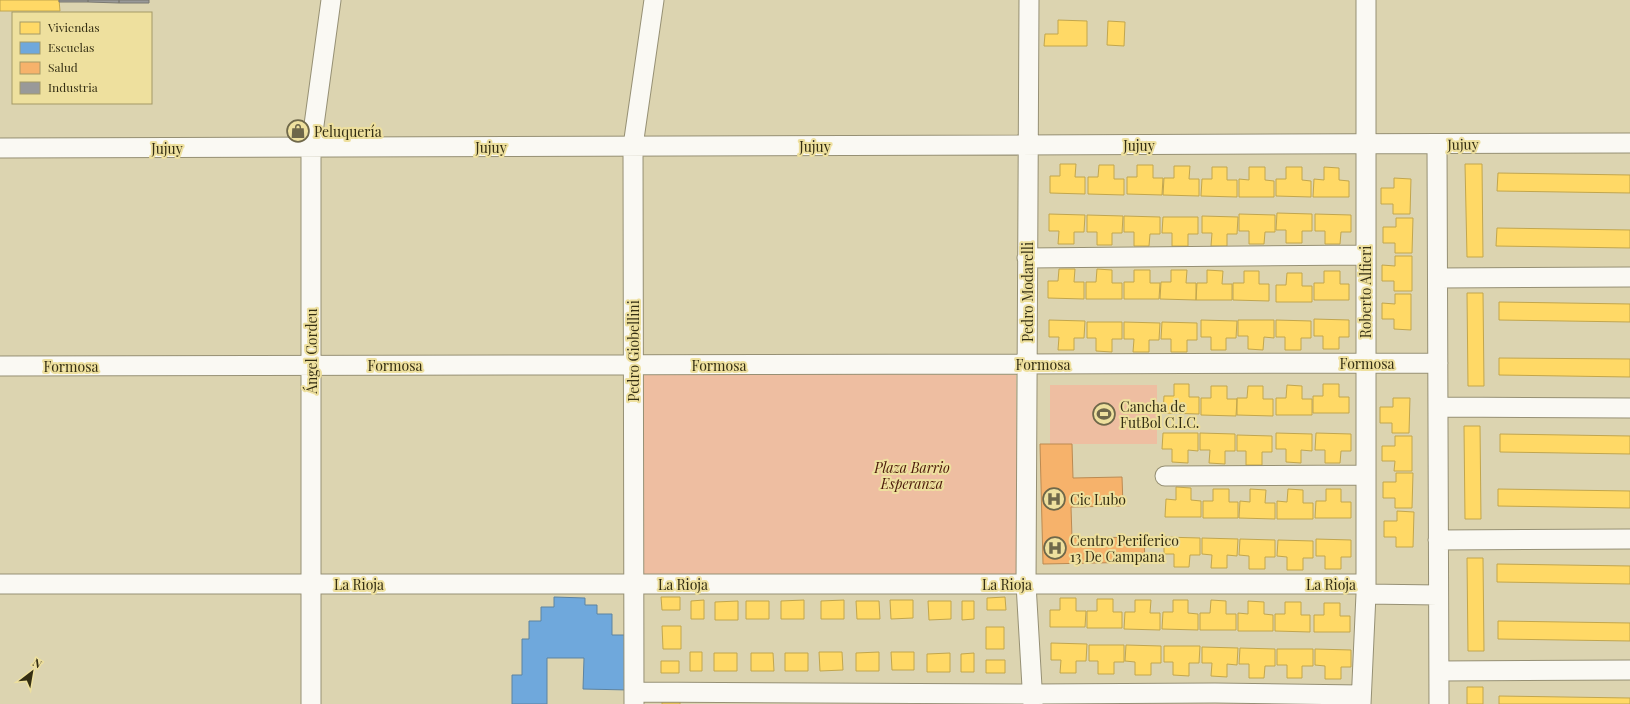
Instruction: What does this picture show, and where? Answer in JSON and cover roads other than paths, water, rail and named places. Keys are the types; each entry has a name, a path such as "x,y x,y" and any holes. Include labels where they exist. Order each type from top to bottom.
{"street":[{"name":"Ángel Cordeu","path":"312,704 311,147 331,0"},
{"name":"Pedro Giobellini","path":"634,698 633,146 654,0"},
{"name":"Pedro Modarelli","path":"1029,0 1026,584 1033,699"},
{"name":"Roberto Alfieri","path":"1361,699 1366,589 1366,0"},
{"name":"Jujuy","path":"0,148 1630,143"},
{"path":"1437,144 1439,704"},
{"path":"1027,258 1365,255"},
{"path":"1438,278 1630,277"},
{"name":"Formosa","path":"0,366 1438,363"},
{"path":"1438,407 1630,408"},
{"path":"1165,476 1366,475"},
{"path":"1438,540 1630,539"},
{"name":"La Rioja","path":"0,584 1026,584 1366,589 1438,595"},
{"path":"1439,671 1630,670"},
{"path":"634,698 1033,699 1214,692 1361,699"}],"place":[{"name":"Peluquería","path":"298,131"},
{"name":"Cancha de FutBol C.I.C.","path":"1104,414"},
{"name":"Cic Lubo","path":"1054,499"},
{"name":"Centro Periferico 13 De Campana","path":"1055,548"}],"park label":[{"name":"Plaza Barrio Esperanza","path":"912,476"}]}
